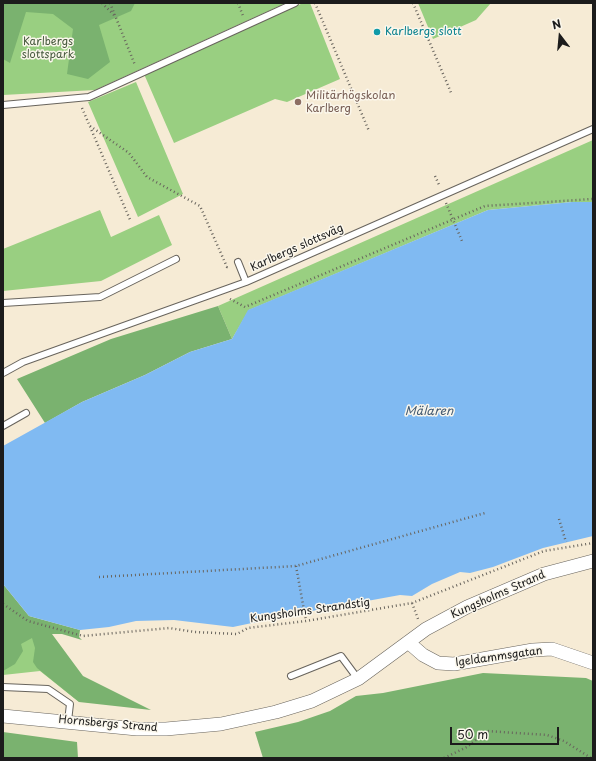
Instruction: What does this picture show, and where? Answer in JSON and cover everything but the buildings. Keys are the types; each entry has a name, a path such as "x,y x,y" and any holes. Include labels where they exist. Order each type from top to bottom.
{"street":[{"name":"Kungsholms Strand","path":"408,642 436,622 493,595 544,574 593,561"},
{"name":"Igeldammsgatan","path":"408,642 423,656 438,663 454,664 533,650 552,650 593,663"},
{"name":"Hornsbergs Strand","path":"3,716 151,729 185,728 221,724 276,712 312,701 358,679 408,642"}],"lane":[{"path":"3,105 89,97 295,3"},
{"name":"Karlbergs slottsväg","path":"3,373 23,362 246,282 593,128"},
{"path":"3,303 100,297 176,259"},
{"path":"238,262 246,282"},
{"path":"3,426 26,413"},
{"path":"291,676 341,656 358,679"},
{"path":"3,687 48,689 70,704 68,721"}],"path":[{"path":"102,3 116,17"},
{"path":"110,3 139,74"},
{"path":"238,3 247,25"},
{"path":"315,3 369,131"},
{"path":"413,3 452,95"},
{"path":"77,98 131,222"},
{"path":"90,126 129,153 147,177 200,206 227,267 238,262"},
{"path":"219,292 245,307 485,206 583,198 593,199"},
{"path":"455,224 462,242"},
{"path":"99,577 296,566 485,513"},
{"path":"559,519 566,542"},
{"name":"Kungsholms Strandstig","path":"3,604 28,621 83,636 170,628 195,632 237,634 248,628 306,621 412,603 544,551 593,543"},
{"path":"296,566 306,621"},
{"path":"412,603 419,620"},
{"path":"444,758 466,747 487,731 546,735 564,741 591,758"}],"green space":[{"name":"Karlbergs slottspark","path":"3,3 286,3 95,90 3,95"},
{"path":"3,3 135,3 131,11 99,25 110,62 88,79 67,74 73,29 53,14 26,12 10,63 3,59"},
{"path":"303,3 310,3 340,79 287,102 275,99 174,143 144,74"},
{"path":"418,3 491,3 476,20 433,39"},
{"path":"136,82 183,194 138,217 88,102"},
{"path":"593,140 593,202 572,202 488,210 249,310 232,339 218,306"},
{"path":"100,210 111,237 159,215 172,245 101,281 3,291 3,249"},
{"path":"218,306 232,339 190,352 145,375 82,402 45,423 17,379 111,339"},
{"path":"3,584 29,616 80,630 79,637 82,640 62,634 52,634 83,676 151,710 79,702 37,668 33,662 35,648 32,638 21,644 23,651 15,664 3,671"},
{"path":"3,629 35,629 79,702 40,671 3,675"},
{"path":"483,673 586,678 593,681 593,758 263,758 255,732 298,722 330,711 356,696 383,693"},
{"path":"3,732 77,742 78,758 3,758"}],"water":[{"name":"Mälaren","path":"572,202 593,202 593,536 543,548 493,567 470,573 460,572 432,584 412,596 400,595 233,627 174,620 136,621 109,627 80,630 29,616 3,584 3,446 82,402 145,375 190,352 232,339 248,310 488,210"}],"place":[{"name":"Karlbergs slott","path":"377,32"},
{"name":"Militärhögskolan Karlberg","path":"298,102"}]}
